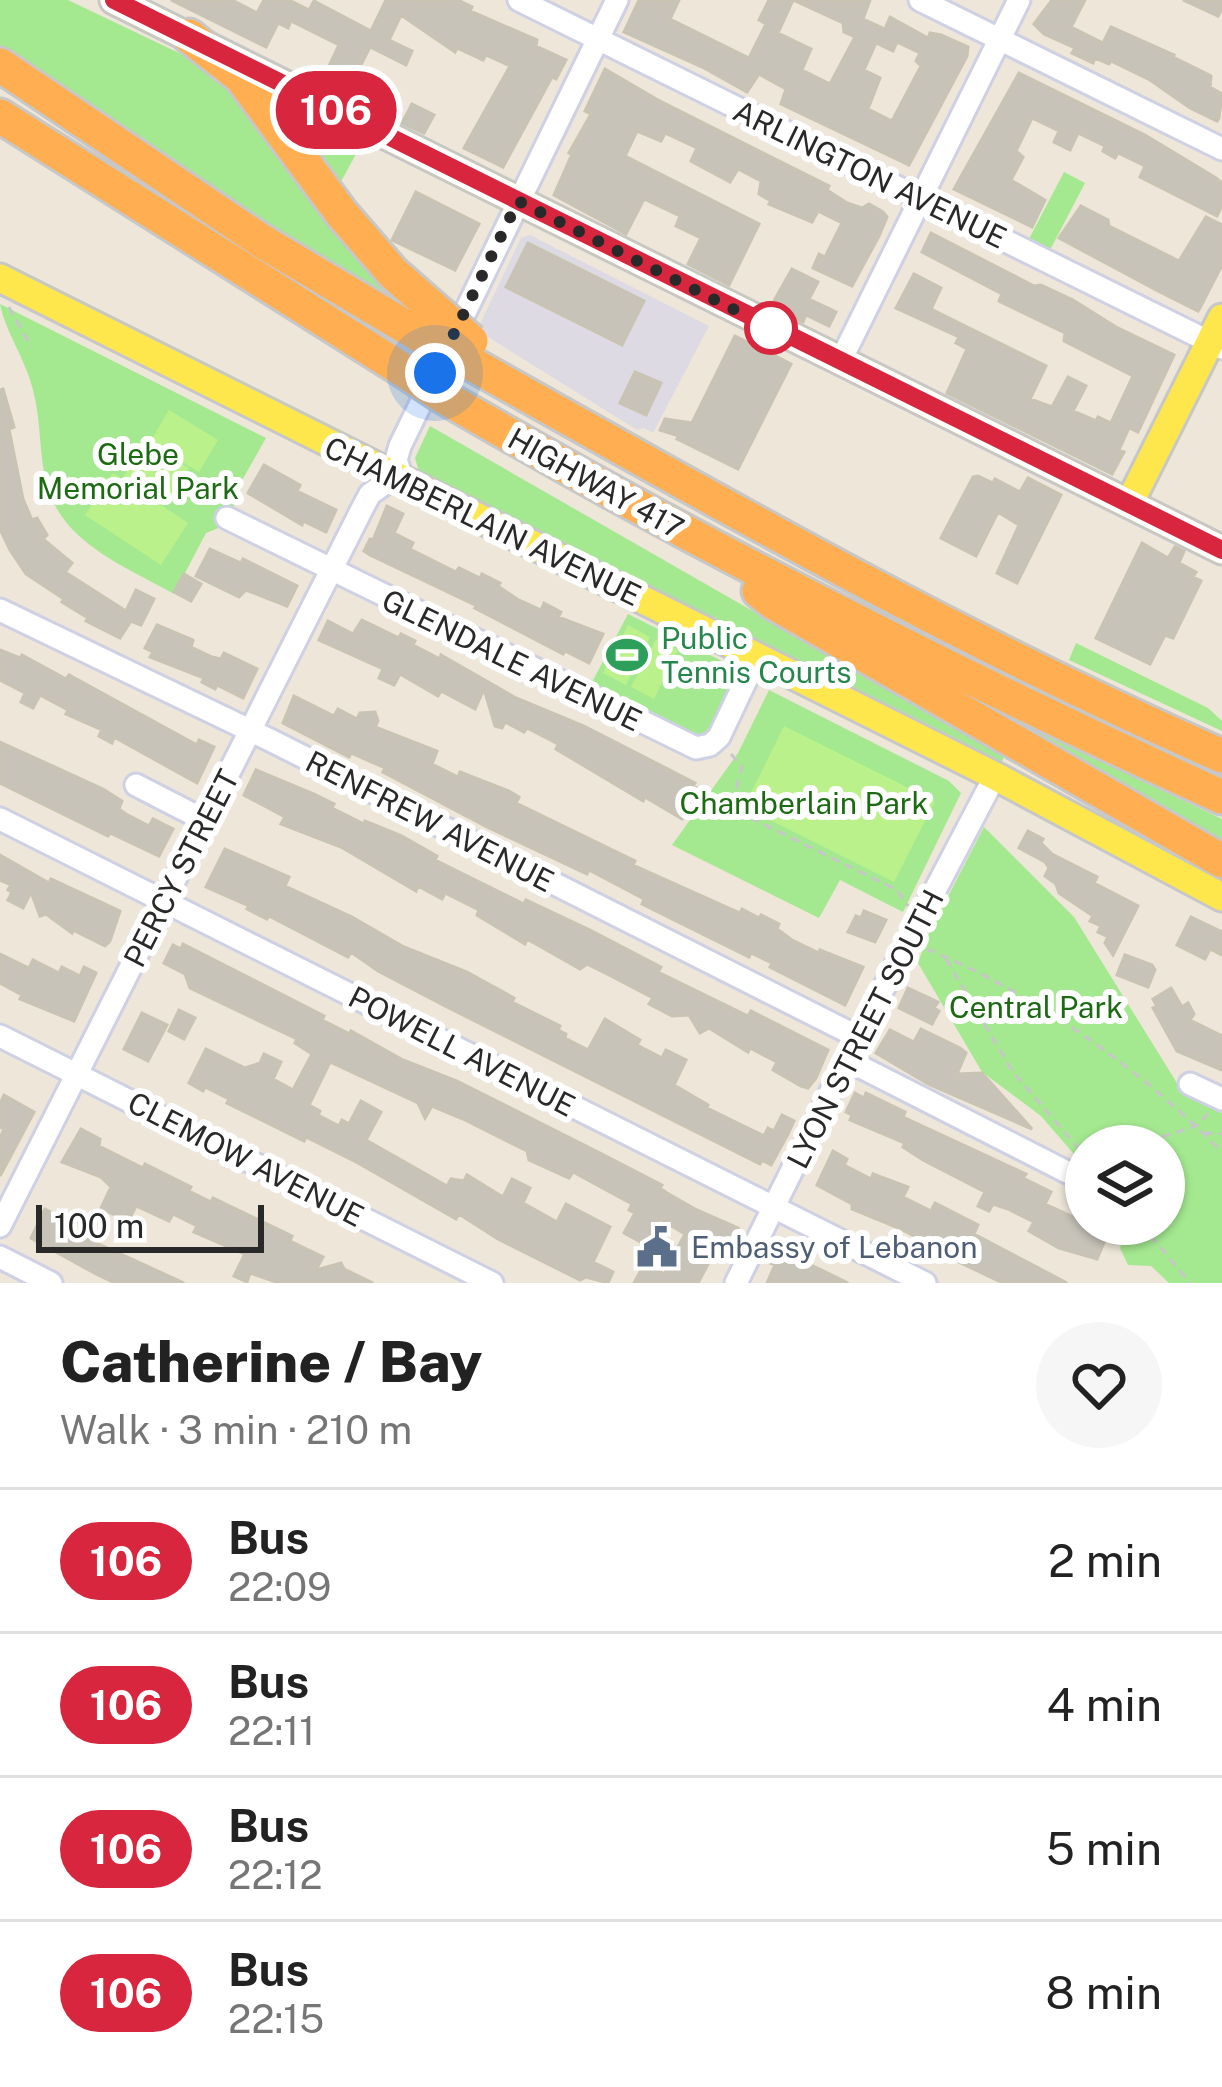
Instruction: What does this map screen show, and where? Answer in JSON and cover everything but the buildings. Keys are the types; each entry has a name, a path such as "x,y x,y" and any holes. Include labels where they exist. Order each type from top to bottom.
{"highway":[{"path":"189,36 241,77 427,322"},
{"path":"0,64 260,240 427,322 569,419 695,493 872,587 1222,756"},
{"name":"HIGHWAY 417","path":"0,116 444,397 677,528 968,677 1222,797"},
{"path":"677,528 775,603 1222,861"}],"main road":[{"path":"114,0 1222,550"},
{"name":"CHAMBERLAIN AVENUE","path":"3,289 757,657 1222,893"},
{"path":"1129,504 1218,336"}],"street":[{"name":"ARLINGTON AVENUE","path":"519,0 921,199 1218,336"},
{"name":"PERCY STREET","path":"0,1226 332,570 362,509 362,491 390,476 513,199 617,0"},
{"path":"920,0 1222,149"},
{"path":"840,362 1019,0"},
{"name":"GLENDALE AVENUE","path":"227,518 671,740 696,748 716,741"},
{"name":"RENFREW AVENUE","path":"0,610 858,1037"},
{"path":"716,741 757,657"},
{"name":"LYON STREET SOUTH","path":"736,1283 995,776"},
{"path":"136,785 206,821"},
{"name":"POWELL AVENUE","path":"0,819 925,1283"},
{"name":"CLEMOW AVENUE","path":"0,1036 492,1283"},
{"path":"847,1060 1065,1171"},
{"path":"1190,1084 1217,1105"},
{"path":"0,1258 51,1283"}],"path":[{"path":"3,289 31,347"},
{"path":"197,480 211,490 227,518"},
{"path":"716,741 741,762 734,798 749,817 897,890 921,918"},
{"path":"908,941 944,956 1049,1016 1146,1080 1222,1152"},
{"path":"944,956 1012,1072 1065,1133"},
{"path":"1185,1129 1196,1126 1217,1105"},
{"path":"1202,1132 1222,1134"},
{"path":"1159,1245 1190,1283"}],"shaded area":[{"path":"530,235 709,326 653,433 637,430 477,330 521,238"}],"green space":[{"path":"0,0 68,0 242,83 389,272 423,328 0,49"},
{"path":"256,81 362,143 337,189"},
{"path":"1064,172 1085,183 1050,250 1029,239"},
{"name":"Glebe Memorial Park","path":"0,304 266,438 232,498 235,504 221,527 206,533 174,594 97,550 65,521 54,503 46,482 33,390"},
{"path":"169,410 218,440 199,472 150,442"},
{"path":"430,426 1004,755 1001,767 419,472 415,458"},
{"path":"144,442 189,468 168,504 123,478"},
{"path":"113,473 188,523 161,565 85,515"},
{"name":"Chamberlain Park","path":"628,614 734,667 737,683 706,737 688,736 590,686"},
{"name":"Public Tennis Courts","path":"628,625 650,637 626,685 603,673"},
{"name":"Public Tennis Courts","path":"656,639 678,650 654,699 631,687"},
{"path":"1076,643 1208,708 1222,721 1222,731 1069,660"},
{"name":"Chamberlain Park","path":"769,690 949,781 961,793 903,912 840,880 819,918 672,845 738,753"},
{"path":"953,691 1222,819 1222,847"},
{"path":"784,726 935,801 894,882 744,807"},
{"name":"Central Park","path":"984,827 1074,917 1185,1096 1222,1113 1222,1283 1169,1283 1151,1266 1128,1265 1120,1248 1185,1245 1185,1125 1065,1125 1065,1144 1041,1116 982,1072 918,963"}],"bus line":[{"name":"106","path":"114,0 1222,550"}],"place":[{"name":"Public Tennis Courts","path":"627,655"},
{"name":"Embassy of Lebanon","path":"657,1247"}],"route":[{"path":"435,373 518,201 771,328"}]}
